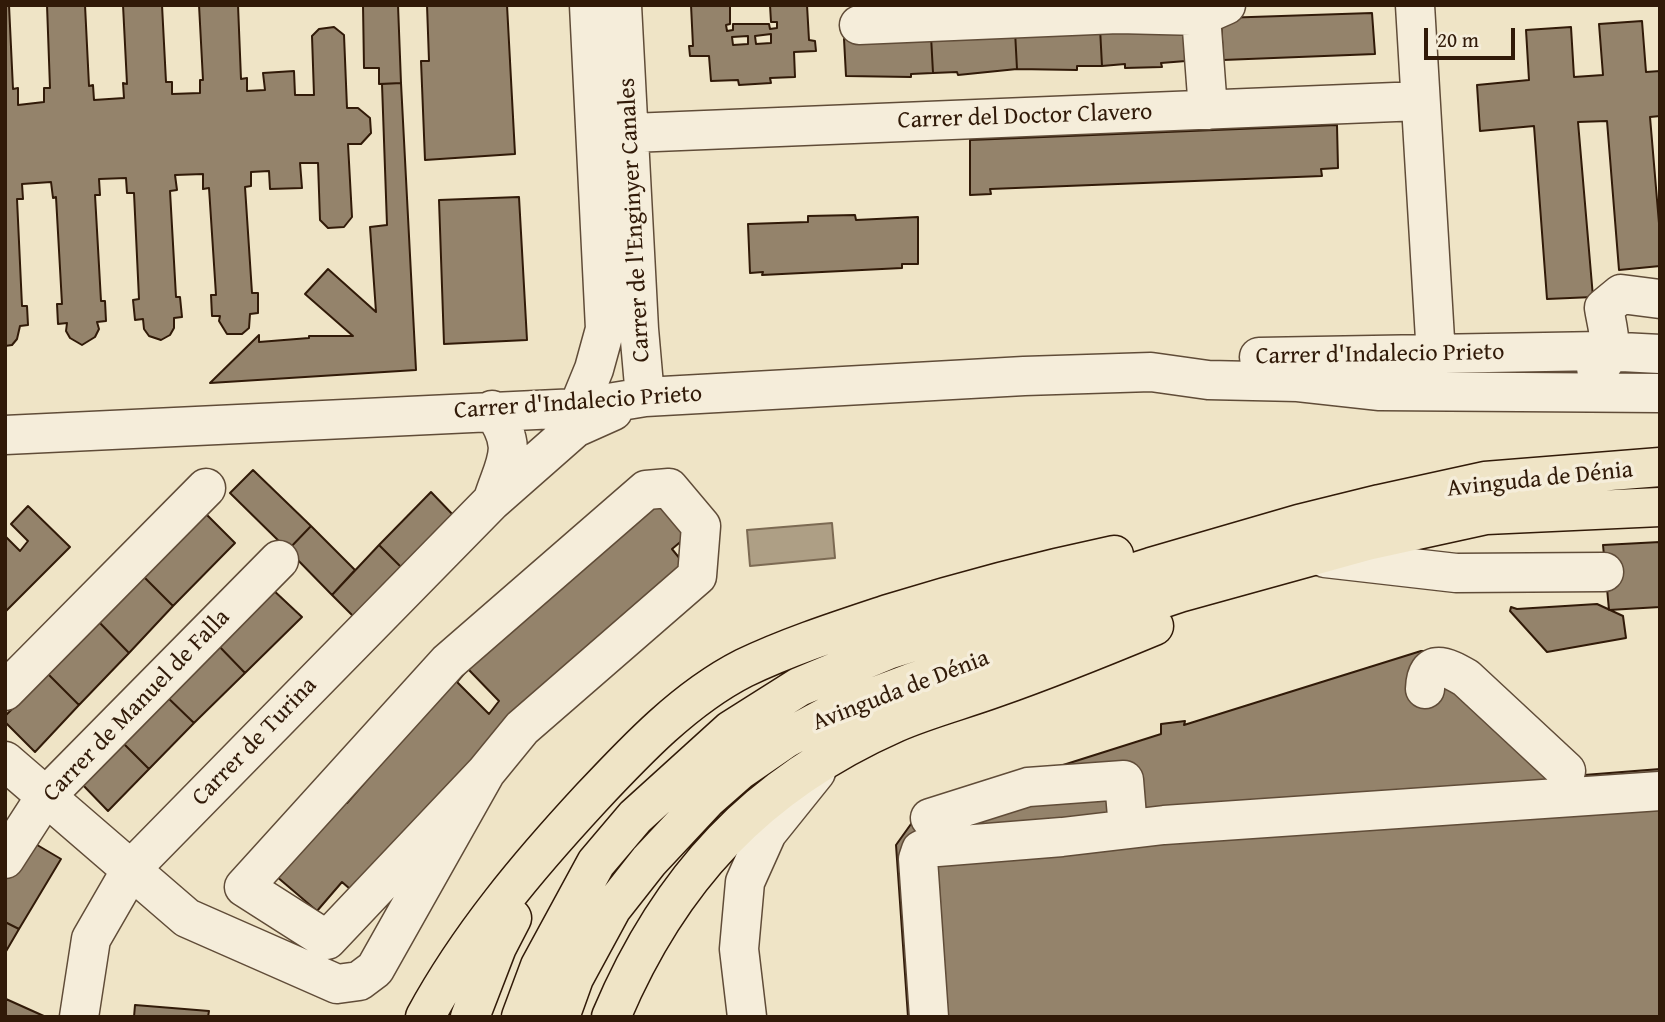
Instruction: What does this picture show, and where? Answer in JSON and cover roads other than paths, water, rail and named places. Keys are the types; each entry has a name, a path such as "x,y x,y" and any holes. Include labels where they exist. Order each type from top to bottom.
{"main road":[{"name":"Avinguda de Dénia","path":"521,1017 540,965 596,863 635,817 731,730 799,687 888,650 1151,567 1380,503 1485,481 1660,467"},
{"name":"Avinguda de Dénia","path":"560,1017 574,978 612,908 649,861 707,799 740,770 785,739 839,710 913,682 1179,593 1367,541 1486,515 1660,507"},
{"name":"Avinguda de Dénia","path":"425,1017 500,901 561,831 644,741 691,704 743,669 835,631 1004,581 1112,556 1299,524"},
{"name":"Avinguda de Dénia","path":"611,1017 627,979 679,892 751,812 789,782 833,755 895,723 1068,662 1367,541"},
{"name":"Avinguda de Dénia","path":"470,1017 497,947 561,831"}],"street":[{"name":"Carrer de l'Enginyer Canales","path":"578,408 594,369 605,329 589,5"},
{"name":"Carrer de l'Enginyer Canales","path":"622,5 645,397"},
{"path":"1415,5 1436,356"},
{"path":"859,25 1213,10 1208,110"},
{"name":"Carrer del Doctor Clavero","path":"631,133 1420,101"},
{"path":"1610,352 1604,308 1621,294 1660,299"},
{"name":"Carrer de l'Enginyer Canales","path":"605,329 621,370 645,397"},
{"name":"Carrer d'Indalecio Prieto","path":"1298,383 1355,371 1423,368 1591,371 1604,364 1610,352"},
{"name":"Carrer d'Indalecio Prieto","path":"1151,372 1208,358 1610,352 1660,354"},
{"name":"Carrer d'Indalecio Prieto","path":"5,435 578,408 645,397 1024,376 1151,372 1208,380 1298,383 1380,391 1660,393"},
{"name":"Carrer de Turina","path":"79,1017 91,939 132,868 492,501 575,428 645,397"},
{"name":"Carrer de Turina","path":"492,410 505,428 509,451 492,501"},
{"path":"5,691 206,488"},
{"path":"5,761 187,918 337,984 359,981 375,969 486,772 522,728 697,576 701,526 669,488 646,490 448,662 244,887 327,940 486,772"},
{"path":"1325,558 1456,573 1604,572"},
{"name":"Carrer de Manuel de Falla","path":"5,859 45,797 279,560"},
{"path":"1425,689 1425,680 1432,668 1440,666 1451,669 1466,678 1566,771"},
{"path":"747,1017 739,949 745,882 767,833 808,779 833,755"},
{"path":"930,818 1028,787 1124,780 1128,829"},
{"path":"929,1017 918,859 921,850 930,847 1164,825 1660,791"}]}
